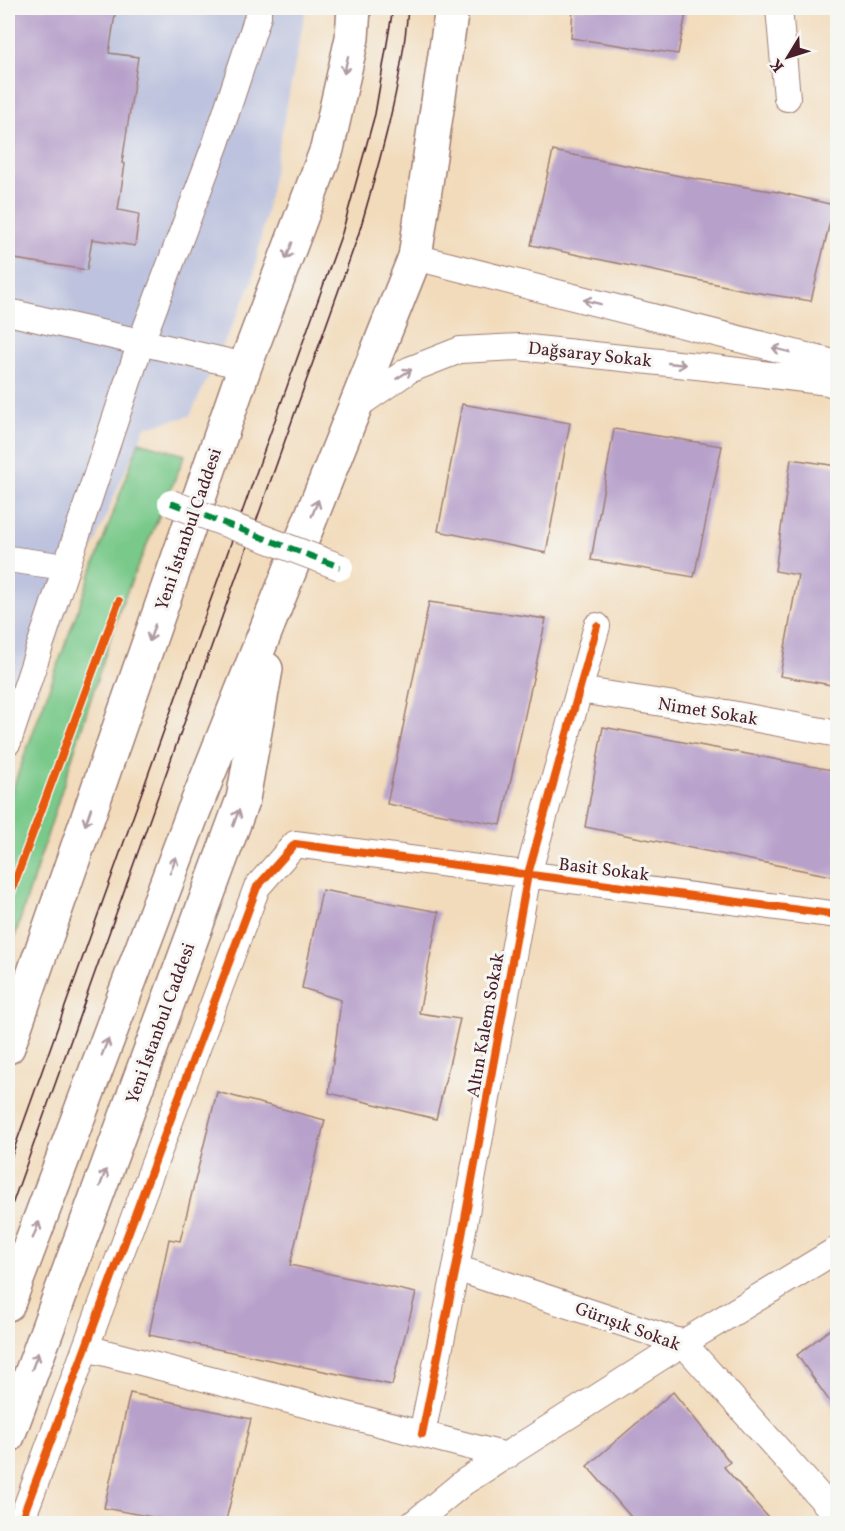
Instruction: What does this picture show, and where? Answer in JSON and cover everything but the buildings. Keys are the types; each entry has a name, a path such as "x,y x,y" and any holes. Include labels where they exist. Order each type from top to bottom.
{"main road":[{"name":"Yeni İstanbul Caddesi","path":"8,1047 245,366 327,149 352,38 354,8"},
{"name":"Yeni İstanbul Caddesi","path":"8,1304 191,818 415,257 452,8"},
{"name":"Yeni İstanbul Caddesi","path":"8,1436 243,800 278,600"}],"street":[{"path":"8,742 141,342 216,143 258,16 258,8"},
{"path":"779,8 787,98"},
{"path":"415,257 837,362"},
{"path":"8,312 245,366"},
{"name":"Dağsaray Sokak","path":"355,407 409,370 460,350 519,347 717,368 828,382 837,386"},
{"path":"171,503 340,567"},
{"path":"8,558 66,567"},
{"name":"Altın Kalem Sokak","path":"422,1434 456,1268 528,874 597,626"},
{"name":"Nimet Sokak","path":"579,690 726,713 837,734"},
{"name":"Basit Sokak","path":"86,1348 257,888 295,844 837,915"},
{"path":"413,1524 464,1482 683,1343 837,1250"},
{"name":"Gürışık Sokak","path":"456,1268 683,1343 837,1517"},
{"path":"20,1524 86,1348 507,1456"}],"shaded area":[{"path":"8,8 306,8 252,283 190,416 145,427 64,618 8,771"}],"green space":[{"path":"139,442 185,455 120,608 8,958 8,801"}],"tram line":[{"path":"8,1166 342,233 375,114 393,8"},
{"path":"8,1216 358,236 395,94 408,8"}],"marked path":[{"path":"171,503 340,567"}],"cycle path":[{"path":"8,900 119,601"},
{"path":"422,1434 456,1268 528,874 597,626"},
{"path":"20,1524 257,887 295,844 838,915"}]}
